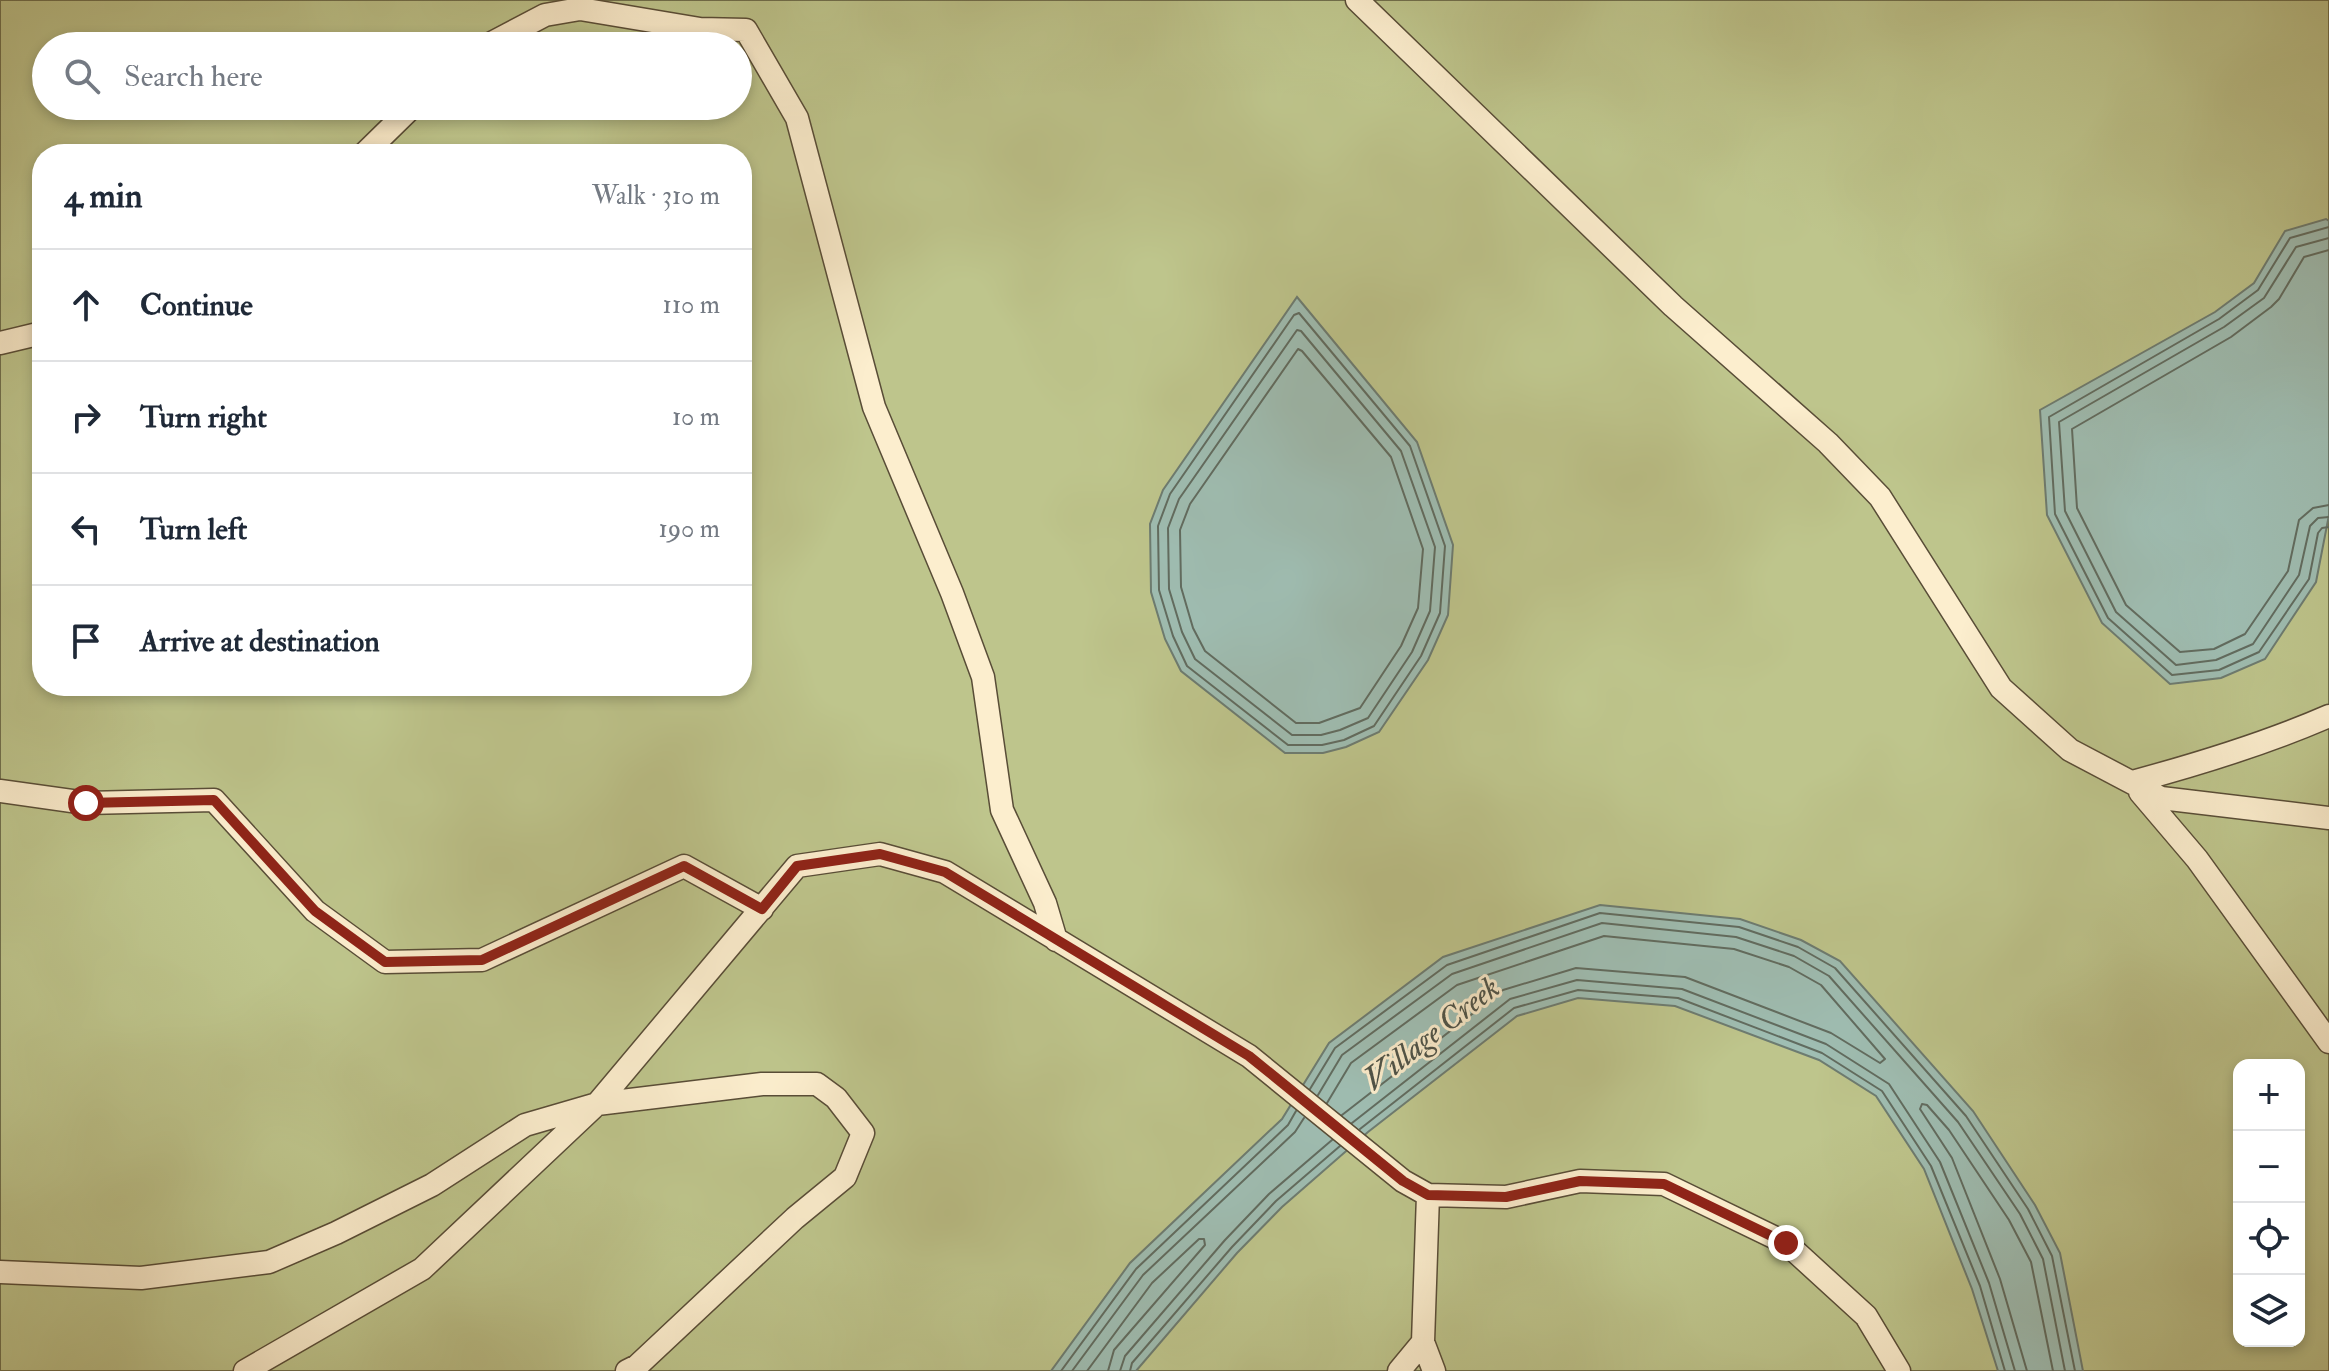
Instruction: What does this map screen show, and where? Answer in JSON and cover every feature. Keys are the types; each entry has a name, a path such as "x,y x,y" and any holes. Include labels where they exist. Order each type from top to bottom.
{"lane":[{"path":"1357,0 1673,306 1828,443 1880,497 2001,688 2070,750 2161,798 2329,818"},
{"path":"513,32 545,15 580,9 700,29 747,32"},
{"path":"752,40 797,118 874,407 952,593 983,677 1002,810 1045,903 1056,940"},
{"path":"374,144 399,120"},
{"path":"0,343 32,335"},
{"path":"2132,782 2197,765 2329,716"},
{"path":"2132,782 2197,859 2329,1042"},
{"path":"0,791 86,803 214,800 315,911 385,962 482,960 684,866 762,909"},
{"path":"245,1371 422,1269 597,1104 797,866 880,854 945,872 1249,1056 1403,1181 1428,1195 1506,1197 1580,1181 1664,1184 1786,1243 1866,1316 1899,1371"},
{"path":"0,1272 141,1278 269,1262 432,1185 525,1125 597,1104 762,1084 817,1084 836,1098 863,1133 845,1177 795,1218 637,1366 627,1371"},
{"path":"1428,1195 1423,1342 1434,1371"},
{"path":"1399,1371 1423,1342"}],"green space":[{"path":"0,0 2329,0 2329,1371 0,1371"}],"water":[{"path":"2326,219 2329,221 2329,515 2316,582 2265,659 2221,678 2170,684 2102,623 2047,515 2040,410 2215,312 2254,283 2285,231"},
{"path":"1297,297 1417,442 1453,545 1448,615 1428,660 1379,732 1346,747 1323,753 1285,753 1181,671 1165,639 1151,592 1150,524 1163,490"},
{"name":"Village Creek","path":"1600,905 1740,919 1801,940 1840,961 1973,1111 2035,1205 2060,1253 2083,1371 1998,1371 1972,1289 1924,1169 1876,1096 1819,1060 1675,1006 1578,998 1517,1016 1368,1132 1282,1207 1237,1253 1136,1371 1051,1371 1130,1263 1282,1119 1329,1043 1443,957"}],"route":[{"path":"86,803 214,800 315,911 385,962 482,960 684,866 762,909 797,866 880,854 945,872 1249,1056 1403,1181 1428,1195 1506,1197 1580,1181 1664,1184 1786,1243"}]}
